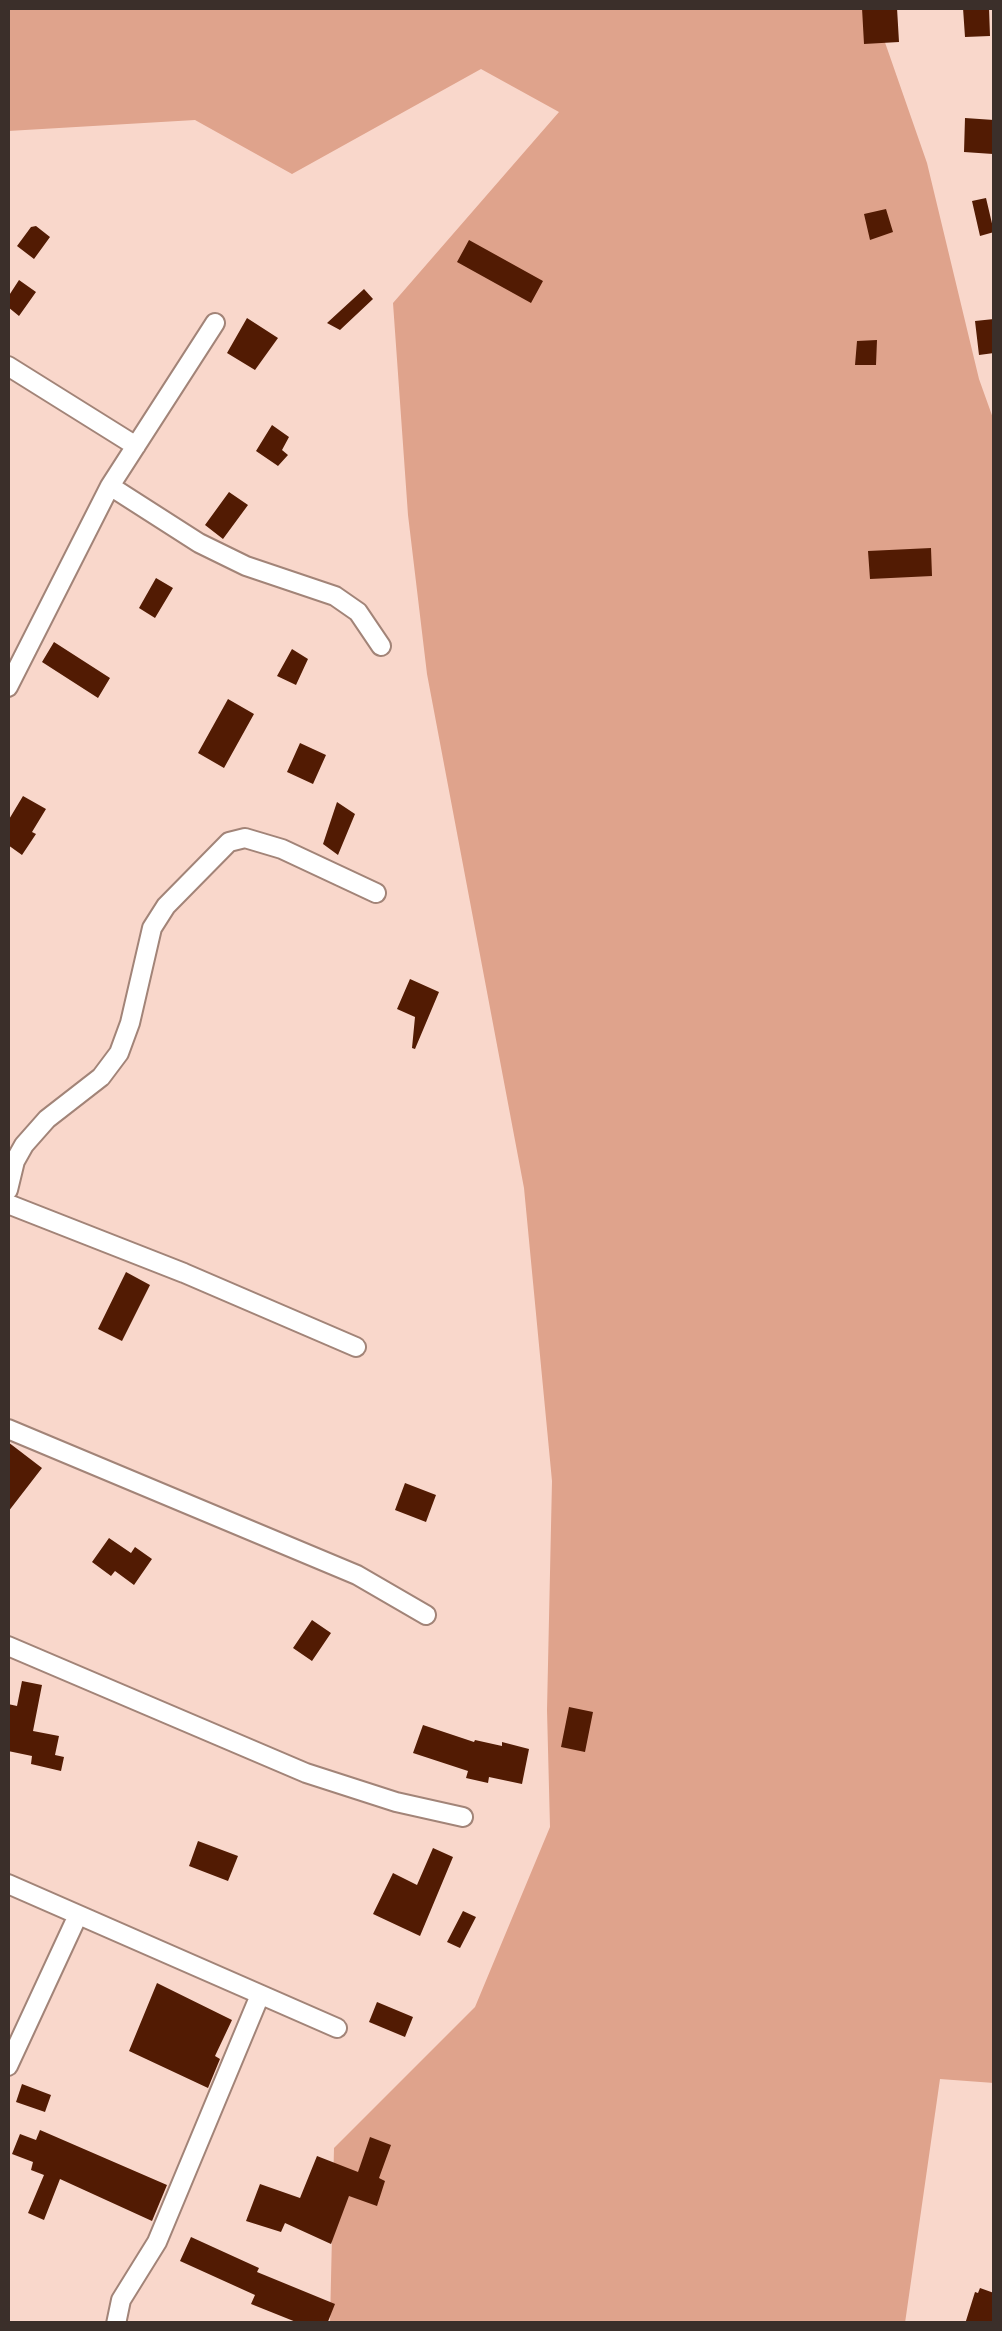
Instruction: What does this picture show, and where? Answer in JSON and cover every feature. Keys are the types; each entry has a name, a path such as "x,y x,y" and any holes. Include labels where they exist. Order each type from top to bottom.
{"street":[{"path":"8,687 110,486 215,323"},
{"path":"8,366 136,446"},
{"path":"110,486 246,566 334,596 358,612 381,646"},
{"path":"8,1190 14,1162 24,1145 47,1119 101,1077 120,1053 152,928 166,906 229,842 245,838 282,848 376,893"},
{"path":"8,1204 184,1272 356,1347"},
{"path":"8,1429 356,1575 426,1615"},
{"path":"8,1646 306,1773 396,1802 464,1817"},
{"path":"8,1884 336,2028"},
{"path":"8,2066 78,1914"},
{"path":"116,2324 121,2300 156,2242 260,1995"}],"shaded area":[{"path":"8,8 873,8 927,163 979,379 994,421 994,2083 940,2079 905,2323 330,2323 334,2148 475,2007 550,1827 547,1710 552,1481 524,1188 427,674 408,515 393,303 559,112 481,69 292,174 195,120 8,131"}],"building":[{"path":"862,8 897,8 899,42 864,44"},
{"path":"963,8 989,8 990,36 965,37"},
{"path":"965,118 994,120 993,154 964,152"},
{"path":"986,198 994,232 980,236 972,201"},
{"path":"886,209 893,232 870,240 864,214"},
{"path":"36,226 50,237 34,259 17,246"},
{"path":"469,240 543,281 531,303 457,262"},
{"path":"19,280 36,292 19,316 8,307 8,297"},
{"path":"364,289 373,299 340,330 327,323"},
{"path":"247,318 278,338 255,370 227,353"},
{"path":"994,319 994,353 979,355 975,321"},
{"path":"877,340 876,365 855,365 857,341"},
{"path":"272,425 289,437 282,450 288,455 278,466 256,451"},
{"path":"229,492 248,505 223,539 205,525"},
{"path":"931,548 932,576 870,579 868,551"},
{"path":"156,578 173,588 155,618 139,608"},
{"path":"54,642 110,678 98,698 42,662"},
{"path":"292,649 308,659 296,685 277,676"},
{"path":"228,699 254,714 224,768 198,753"},
{"path":"300,743 326,755 313,784 287,772"},
{"path":"23,796 46,809 22,855 8,845 8,821"},
{"path":"337,802 355,814 338,855 323,844"},
{"path":"410,979 439,992 415,1049 415,1017 397,1009"},
{"path":"126,1272 150,1285 122,1341 98,1329"},
{"path":"8,1442 42,1468 8,1512"},
{"path":"405,1483 436,1495 426,1522 395,1510"},
{"path":"109,1538 131,1553 135,1547 152,1559 134,1585 115,1571 111,1576 92,1562"},
{"path":"312,1620 331,1633 312,1661 293,1648"},
{"path":"22,1681 42,1685 33,1731 59,1736 55,1755 64,1757 61,1771 31,1764 32,1756 8,1751 8,1704 17,1706"},
{"path":"569,1707 593,1712 585,1752 561,1747"},
{"path":"423,1725 474,1742 502,1746 502,1742 529,1749 522,1784 489,1777 488,1783 466,1778 468,1771 413,1753"},
{"path":"198,1841 238,1856 228,1881 189,1866"},
{"path":"433,1848 453,1857 420,1936 373,1914 393,1873 417,1885"},
{"path":"463,1911 476,1917 460,1948 447,1942"},
{"path":"157,1983 232,2020 215,2056 220,2059 208,2088 129,2051"},
{"path":"377,2002 413,2017 405,2037 369,2022"},
{"path":"22,2084 51,2095 45,2112 16,2102"},
{"path":"40,2130 167,2185 152,2221 60,2179 44,2220 28,2213 44,2175 31,2170 33,2162 12,2154 20,2134 36,2140"},
{"path":"370,2137 391,2145 379,2178 385,2181 377,2206 349,2196 331,2244 285,2223 281,2232 246,2221 260,2184 300,2198 317,2156 358,2172"},
{"path":"191,2237 259,2268 257,2272 335,2304 327,2324 301,2324 251,2304 255,2295 180,2261"},
{"path":"980,2288 994,2293 994,2324 965,2324 975,2292"}]}
